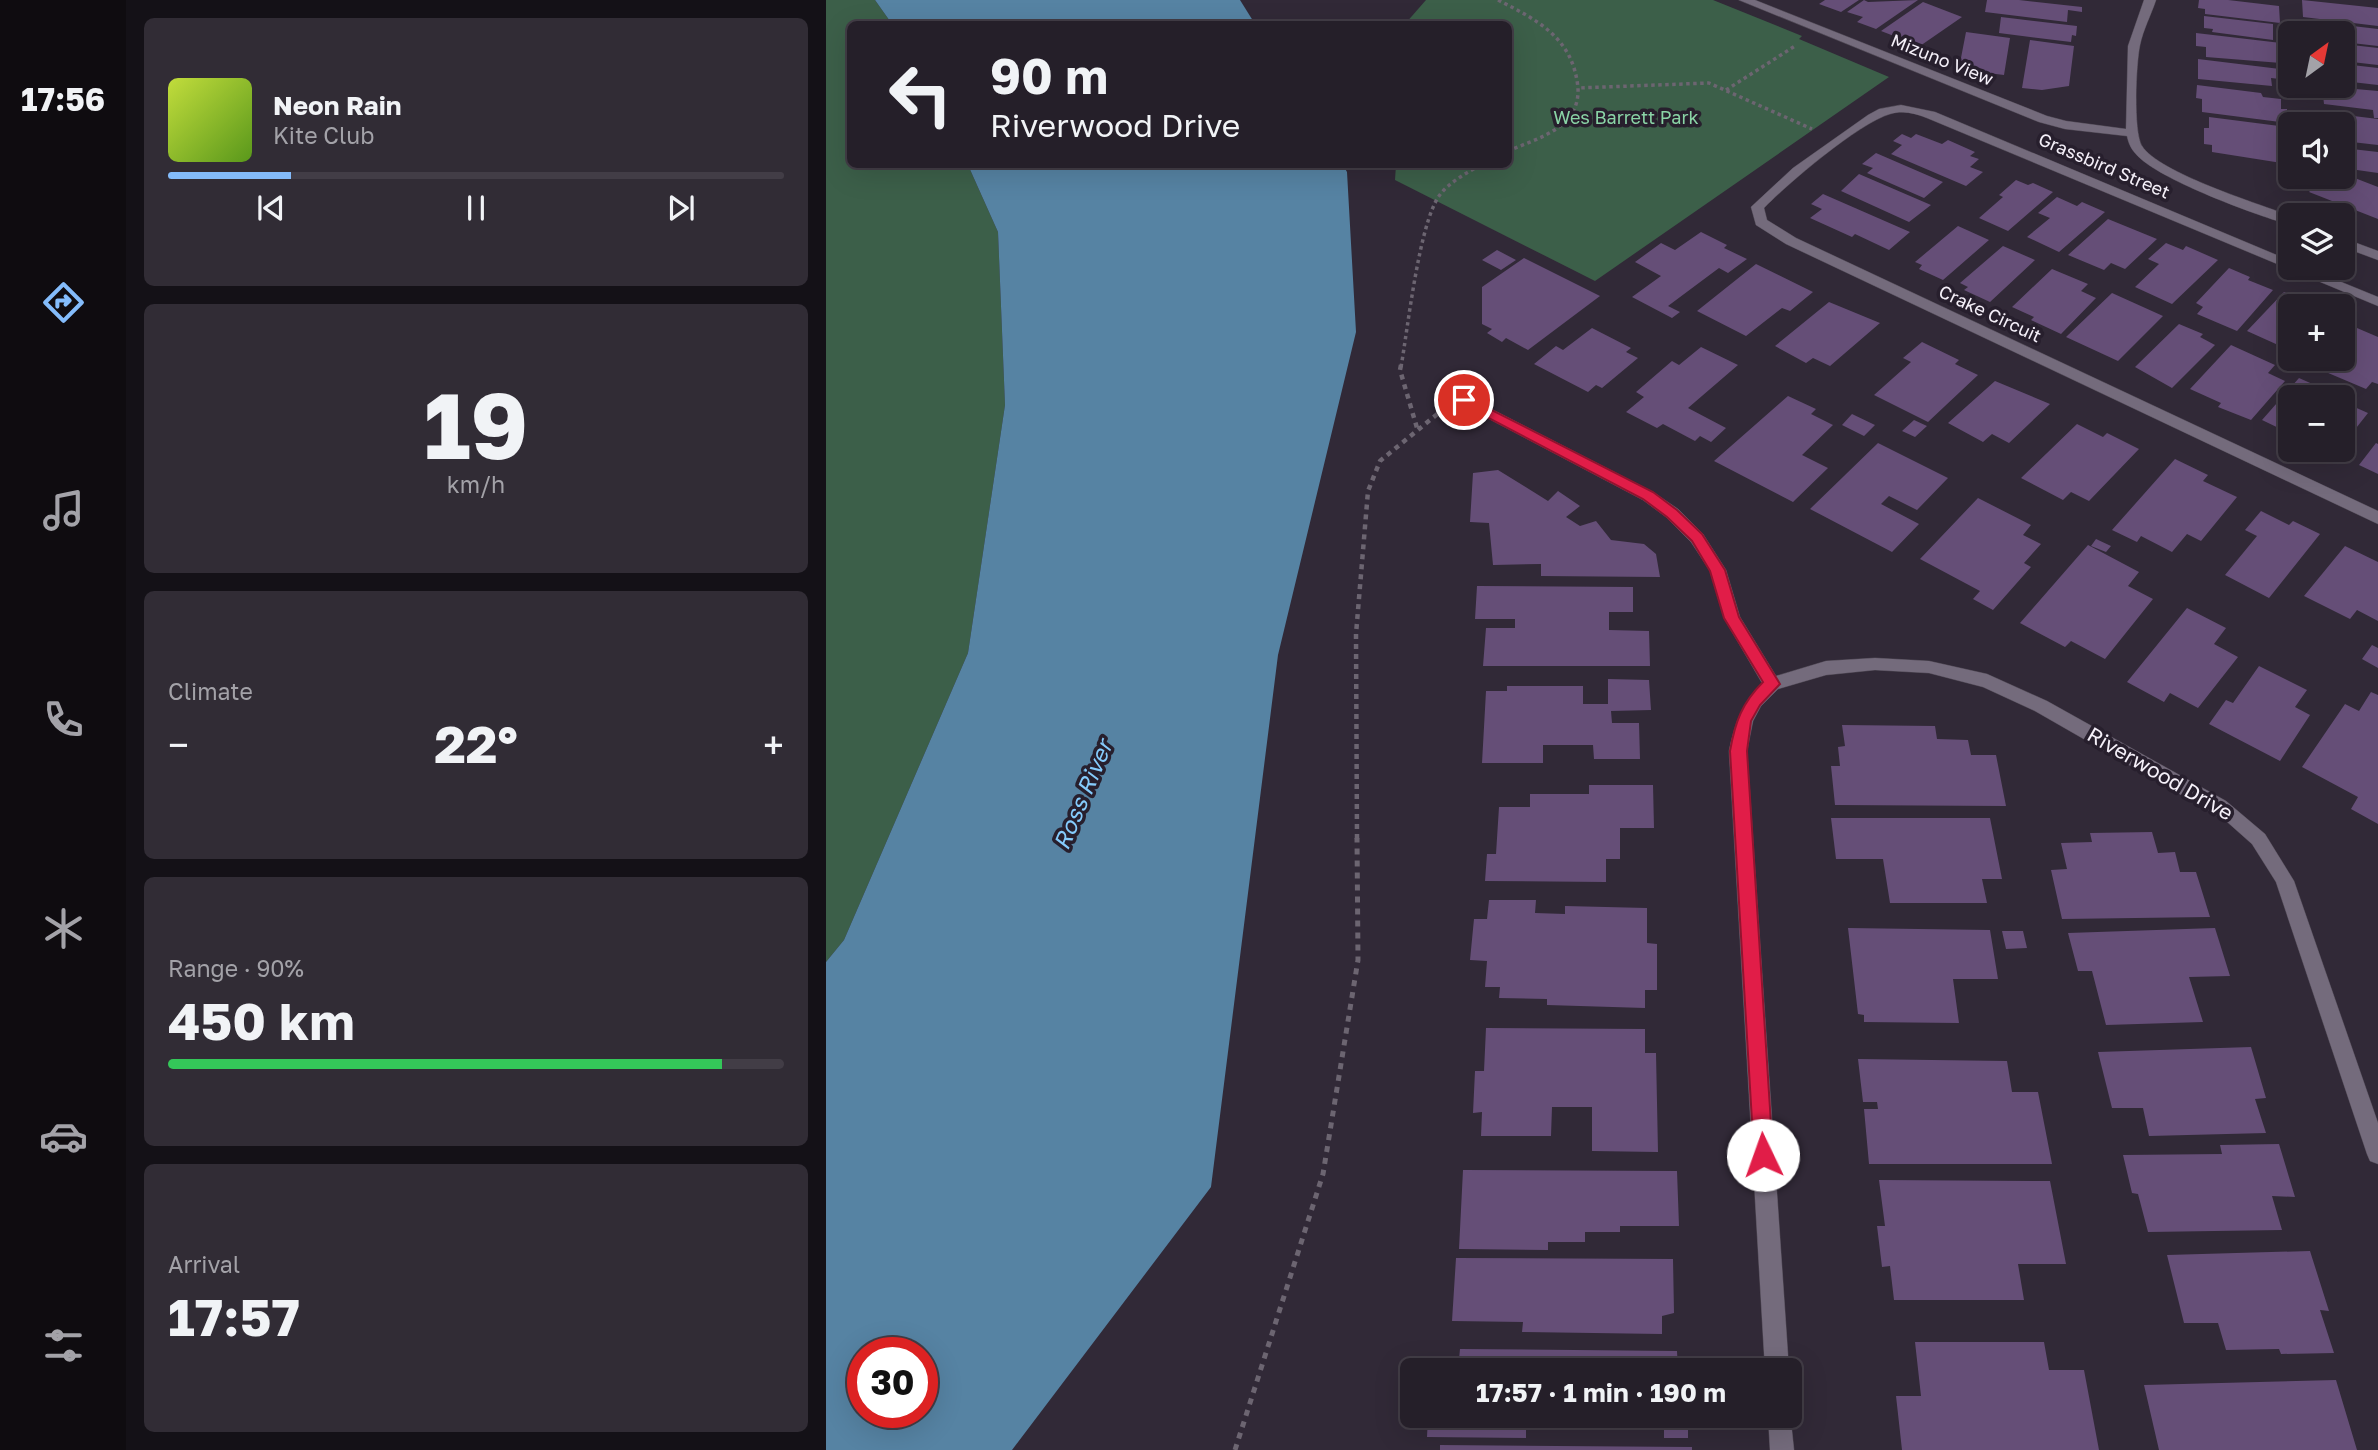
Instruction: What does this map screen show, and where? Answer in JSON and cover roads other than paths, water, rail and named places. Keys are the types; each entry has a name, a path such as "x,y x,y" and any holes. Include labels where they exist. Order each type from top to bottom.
{"street":[{"name":"Mizuno View","path":"1745,0 2043,119 2065,125 2132,133"},
{"path":"2150,0 2134,45 2132,133 2137,149 2178,176 2278,216"},
{"name":"Grassbird Street","path":"1900,108 1931,115 2278,261"},
{"name":"Crake Circuit","path":"1900,108 1870,119 1764,199 1757,207 1761,222 1791,241 2378,519"},
{"path":"2355,247 2378,256"},
{"path":"2325,280 2378,302"},
{"path":"1464,400 1648,496 1672,513 1697,538 1718,570 1732,618 1772,684 1755,701 1744,721 1738,751 1776,1358"},
{"name":"Riverwood Drive","path":"1772,684 1826,668 1875,664 1929,667 1987,681 2065,719 2221,806 2246,825 2269,849 2285,881 2378,1154"},
{"path":"1781,1428 1782,1450"}],"water":[{"path":"875,0 1240,0 1253,21 890,21"},
{"name":"Ross River","path":"969,168 1345,168 1356,332 1278,655 1211,1187 1012,1450 826,1450 826,962 844,940 968,653 1005,405 998,232"}],"park label":[{"name":"Wes Barrett Park","path":"1626,118"}]}
